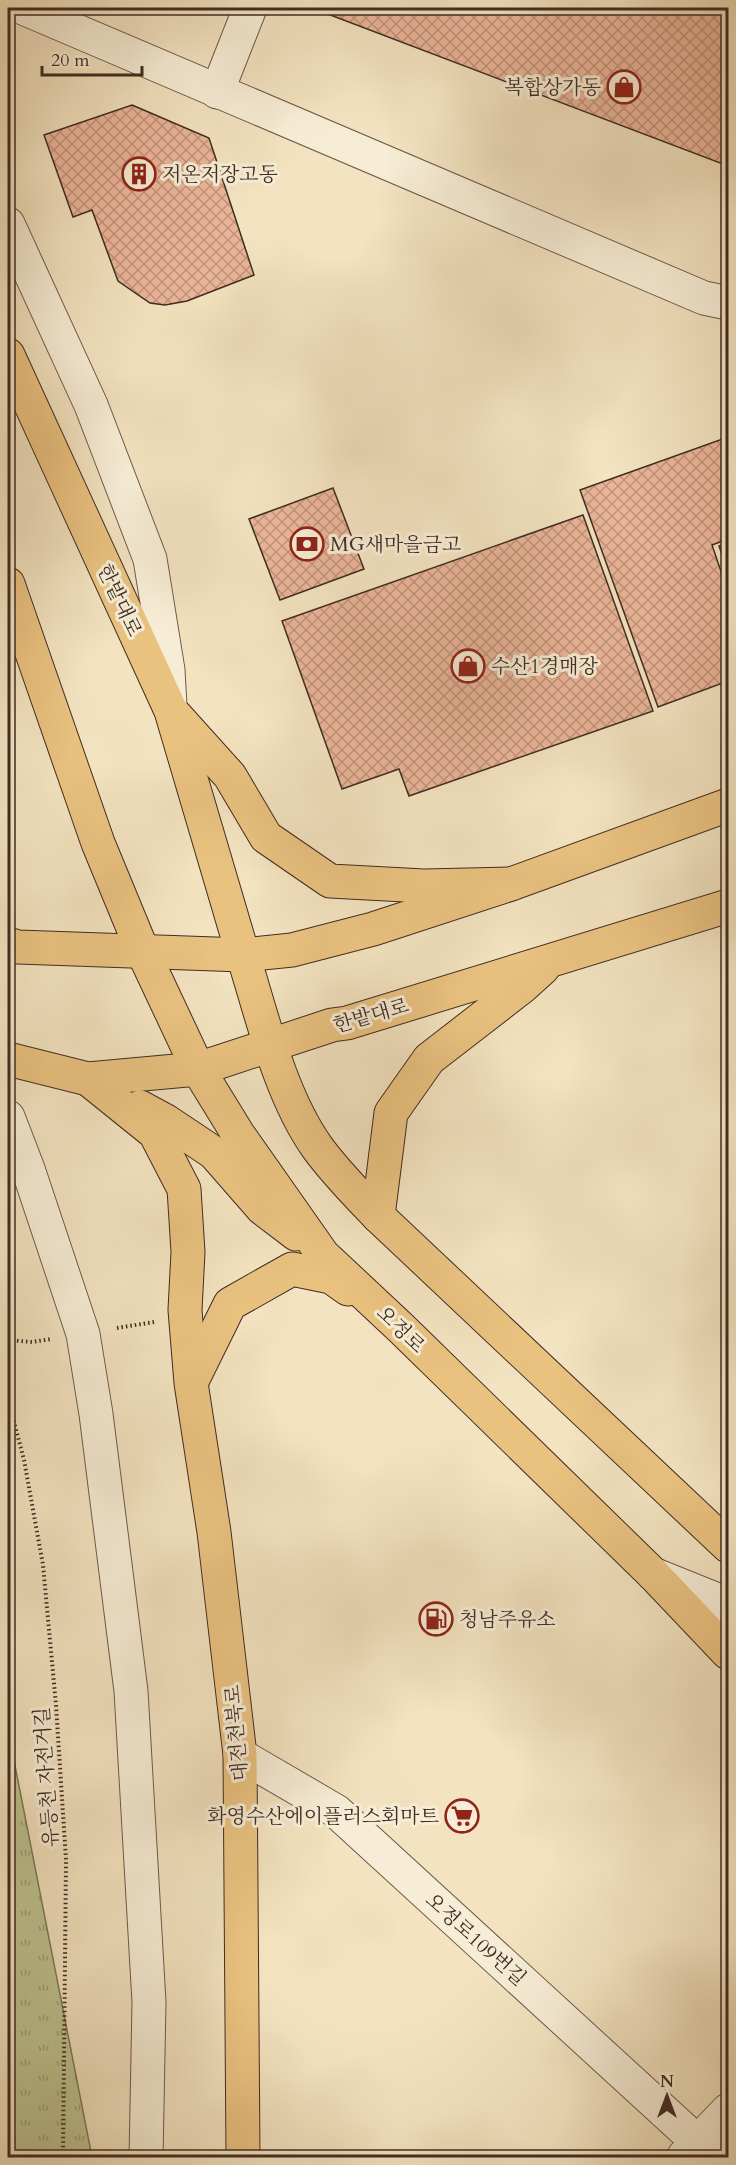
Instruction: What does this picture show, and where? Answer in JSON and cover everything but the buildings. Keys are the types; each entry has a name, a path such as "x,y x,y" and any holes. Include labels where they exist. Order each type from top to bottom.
{"main road":[{"name":"한밭대로","path":"8,355 171,711 243,955"},
{"path":"8,584 98,843 143,952"},
{"path":"171,711 230,776 266,837 330,881 424,886 511,884"},
{"path":"13,946 243,955 292,950 361,932 511,884 729,805"},
{"name":"한밭대로","path":"8,1059 88,1079 198,1069 332,1025 347,1023 729,906"},
{"name":"오정로","path":"143,952 198,1069 238,1134 323,1255 653,1574 729,1653"},
{"path":"243,955 285,1089 315,1145 333,1168 378,1216 724,1533"},
{"path":"378,1216 391,1113 429,1059 522,987 550,960"},
{"path":"88,1079 166,1121 214,1152 262,1208 323,1255"},
{"name":"대전천북로","path":"88,1079 155,1133 184,1189 188,1252 185,1310 191,1383 214,1532 240,1755 243,2157"},
{"path":"191,1383 230,1304 292,1269 331,1277 401,1328"}],"street":[{"path":"23,8 704,298 729,303"},
{"path":"217,92 250,8"},
{"path":"8,224 91,405 150,560 168,670 171,711"},
{"path":"8,1117 28,1169 83,1334 96,1414 131,1690 149,2002 146,2157"},
{"path":"653,1574 729,1607"},
{"name":"오정로109번길","path":"240,1755 336,1811 699,2152 729,2110"}],"path":[{"path":"113,1328 154,1322"},
{"path":"8,1340 32,1342"},
{"name":"유등천 자전거길","path":"8,1399 24,1460 43,1565 56,1705 66,1860 63,2157"}],"green space":[{"path":"8,1730 92,2157 8,2157"}],"place":[{"name":"복합상가동","path":"624,87"},
{"name":"저온저장고동","path":"139,174"},
{"name":"MG새마을금고","path":"307,544"},
{"name":"수산1경매장","path":"468,666"},
{"name":"청남주유소","path":"436,1619"},
{"name":"화영수산에이플러스회마트","path":"462,1816"}]}
